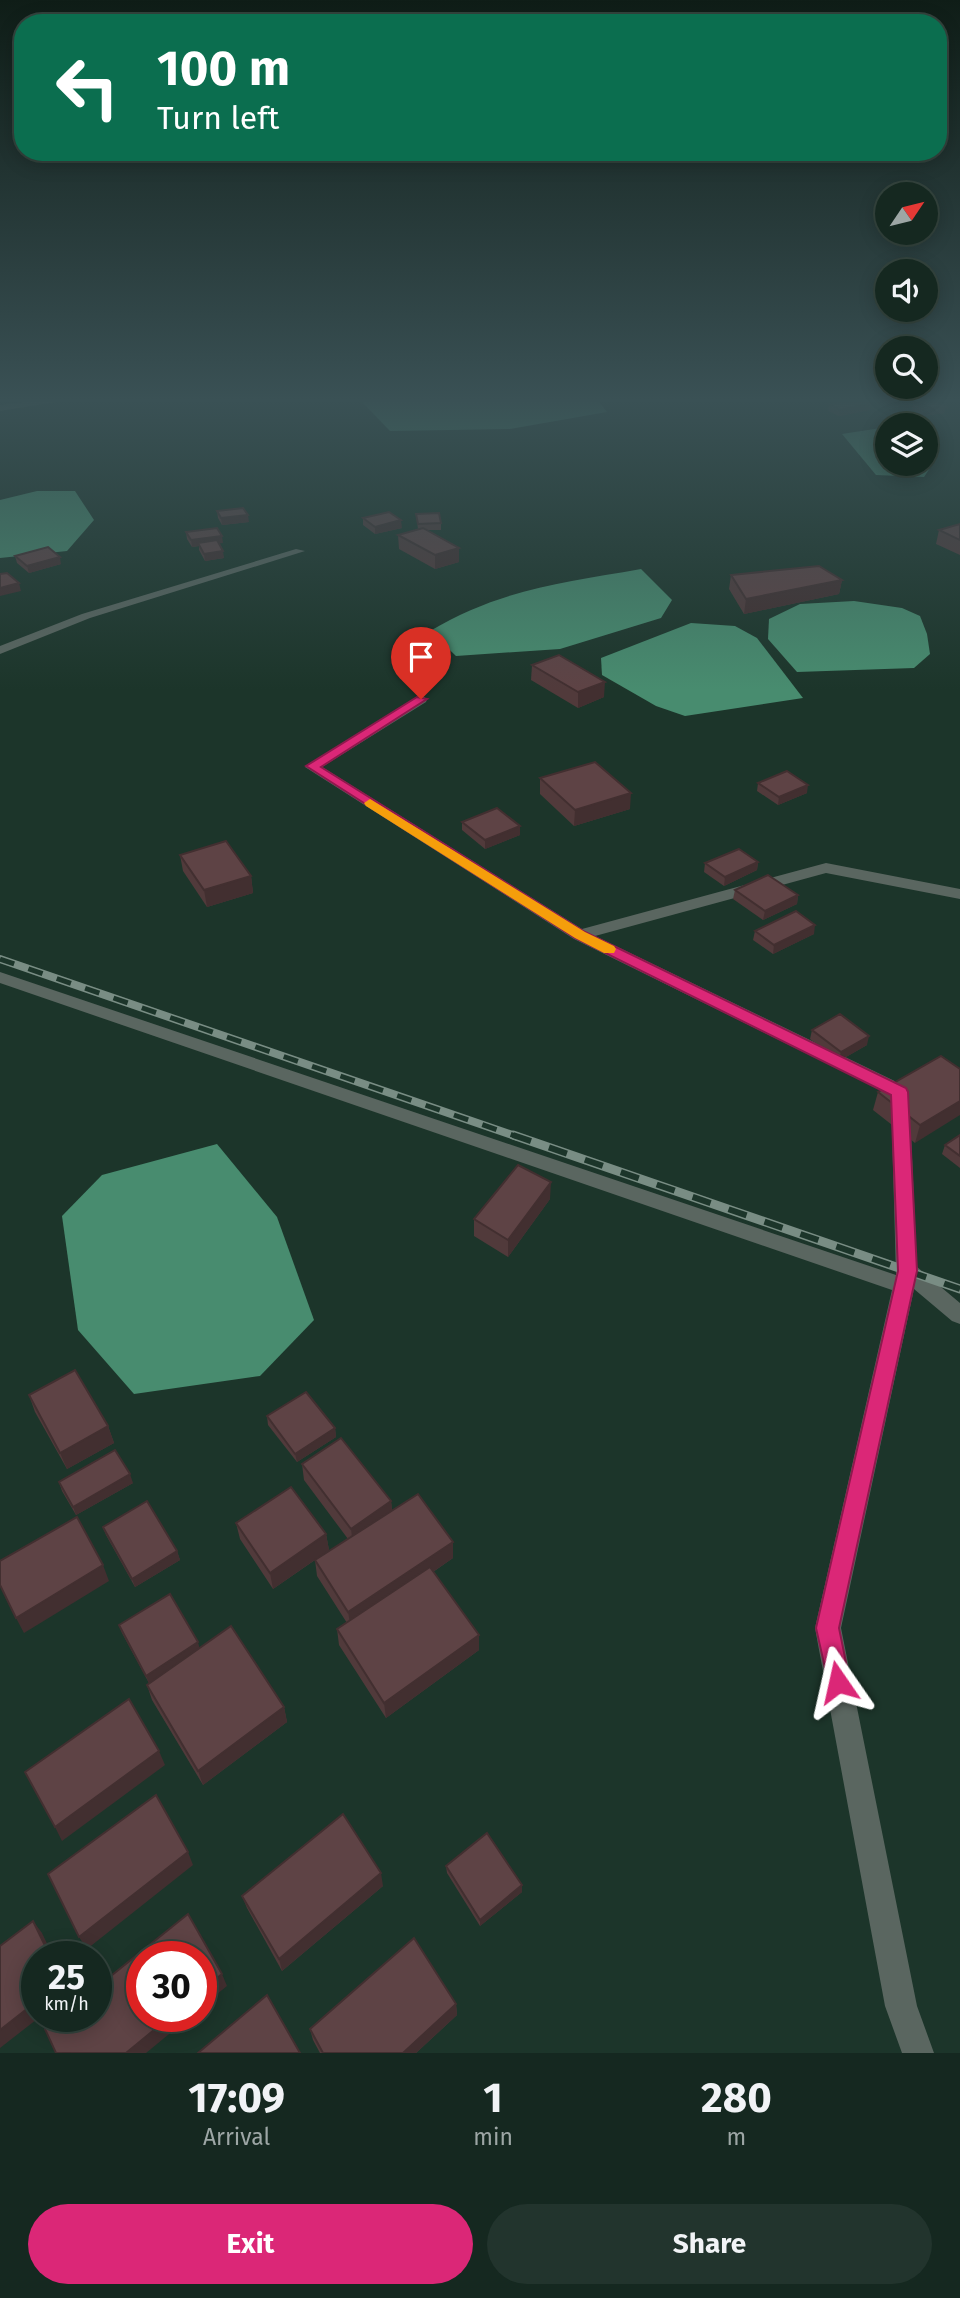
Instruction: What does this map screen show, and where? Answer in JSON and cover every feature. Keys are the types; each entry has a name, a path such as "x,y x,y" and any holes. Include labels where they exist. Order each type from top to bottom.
{"street":[{"path":"0,650 86,616 300,551"},
{"path":"421,699 312,766 580,935 900,1092 905,1279 828,1628 901,2006 918,2053"},
{"path":"580,935 825,868 960,894"},
{"path":"0,977 318,1089 905,1279 960,1314"}],"shaded area":[{"path":"79,498 94,520 67,551 0,558 0,500"},
{"path":"641,569 672,600 661,618 560,649 456,656 430,631 456,617 507,597 558,584"},
{"path":"854,601 902,608 920,616 927,634 930,654 914,668 797,672 768,639 769,619 800,604"},
{"path":"691,623 735,626 757,638 803,698 685,716 656,706 602,675 601,658"},
{"path":"217,1144 277,1217 314,1320 260,1376 134,1394 78,1330 62,1216 102,1175"}],"building":[{"path":"243,508 248,515 221,518 217,511"},
{"path":"389,512 401,520 375,527 363,518"},
{"path":"439,513 441,523 418,524 416,514"},
{"path":"960,524 960,540 939,530"},
{"path":"217,528 222,536 191,540 186,532"},
{"path":"423,528 459,548 435,555 398,535"},
{"path":"217,540 223,551 204,554 198,543"},
{"path":"48,547 60,557 27,566 15,556"},
{"path":"819,566 842,580 746,599 731,575"},
{"path":"7,573 19,583 0,588 0,574"},
{"path":"559,655 605,682 578,692 532,665"},
{"path":"595,762 631,793 575,810 540,778"},
{"path":"787,771 808,785 779,797 758,783"},
{"path":"497,808 520,826 485,840 462,822"},
{"path":"226,841 251,876 204,890 180,855"},
{"path":"739,849 758,862 725,877 705,863"},
{"path":"768,875 798,895 765,911 735,890"},
{"path":"796,911 815,925 774,945 755,931"},
{"path":"840,1014 869,1036 841,1052 812,1030"},
{"path":"941,1056 960,1069 960,1101 920,1125 878,1092"},
{"path":"960,1135 960,1156 945,1145"},
{"path":"518,1165 551,1182 508,1240 474,1219"},
{"path":"75,1370 108,1426 60,1453 29,1395"},
{"path":"306,1392 335,1428 295,1454 267,1416"},
{"path":"341,1438 391,1501 351,1529 302,1464"},
{"path":"115,1450 130,1474 73,1507 59,1482"},
{"path":"291,1487 326,1534 270,1573 236,1523"},
{"path":"418,1494 453,1542 348,1612 315,1560"},
{"path":"147,1501 177,1551 132,1579 103,1527"},
{"path":"77,1517 103,1565 16,1618 0,1585 0,1561"},
{"path":"430,1567 479,1635 384,1703 337,1629"},
{"path":"170,1594 198,1642 146,1676 119,1625"},
{"path":"231,1626 284,1707 198,1771 147,1685"},
{"path":"129,1699 159,1751 55,1827 25,1772"},
{"path":"156,1795 188,1852 79,1937 48,1874"},
{"path":"343,1814 381,1873 279,1959 242,1896"},
{"path":"487,1833 522,1885 480,1920 446,1866"},
{"path":"188,1914 203,1941 154,1941"},
{"path":"33,1921 43,1941 21,1941 21,2014 0,2030 0,1946"},
{"path":"414,1938 456,2004 403,2053 323,2053 310,2029"},
{"path":"126,1964 126,2032 152,2032 126,2053 56,2053 46,2032 112,2032 112,1975"},
{"path":"217,1965 222,1974 217,1978"},
{"path":"267,1995 300,2053 198,2053"}],"railway":[{"path":"0,959 518,1137"},
{"path":"513,1135 960,1289"}],"slow traffic":[{"path":"370,803 580,935 609,949"}],"route":[{"path":"421,699 312,766 580,935 900,1092 907,1271 828,1628 838,1682"}]}
